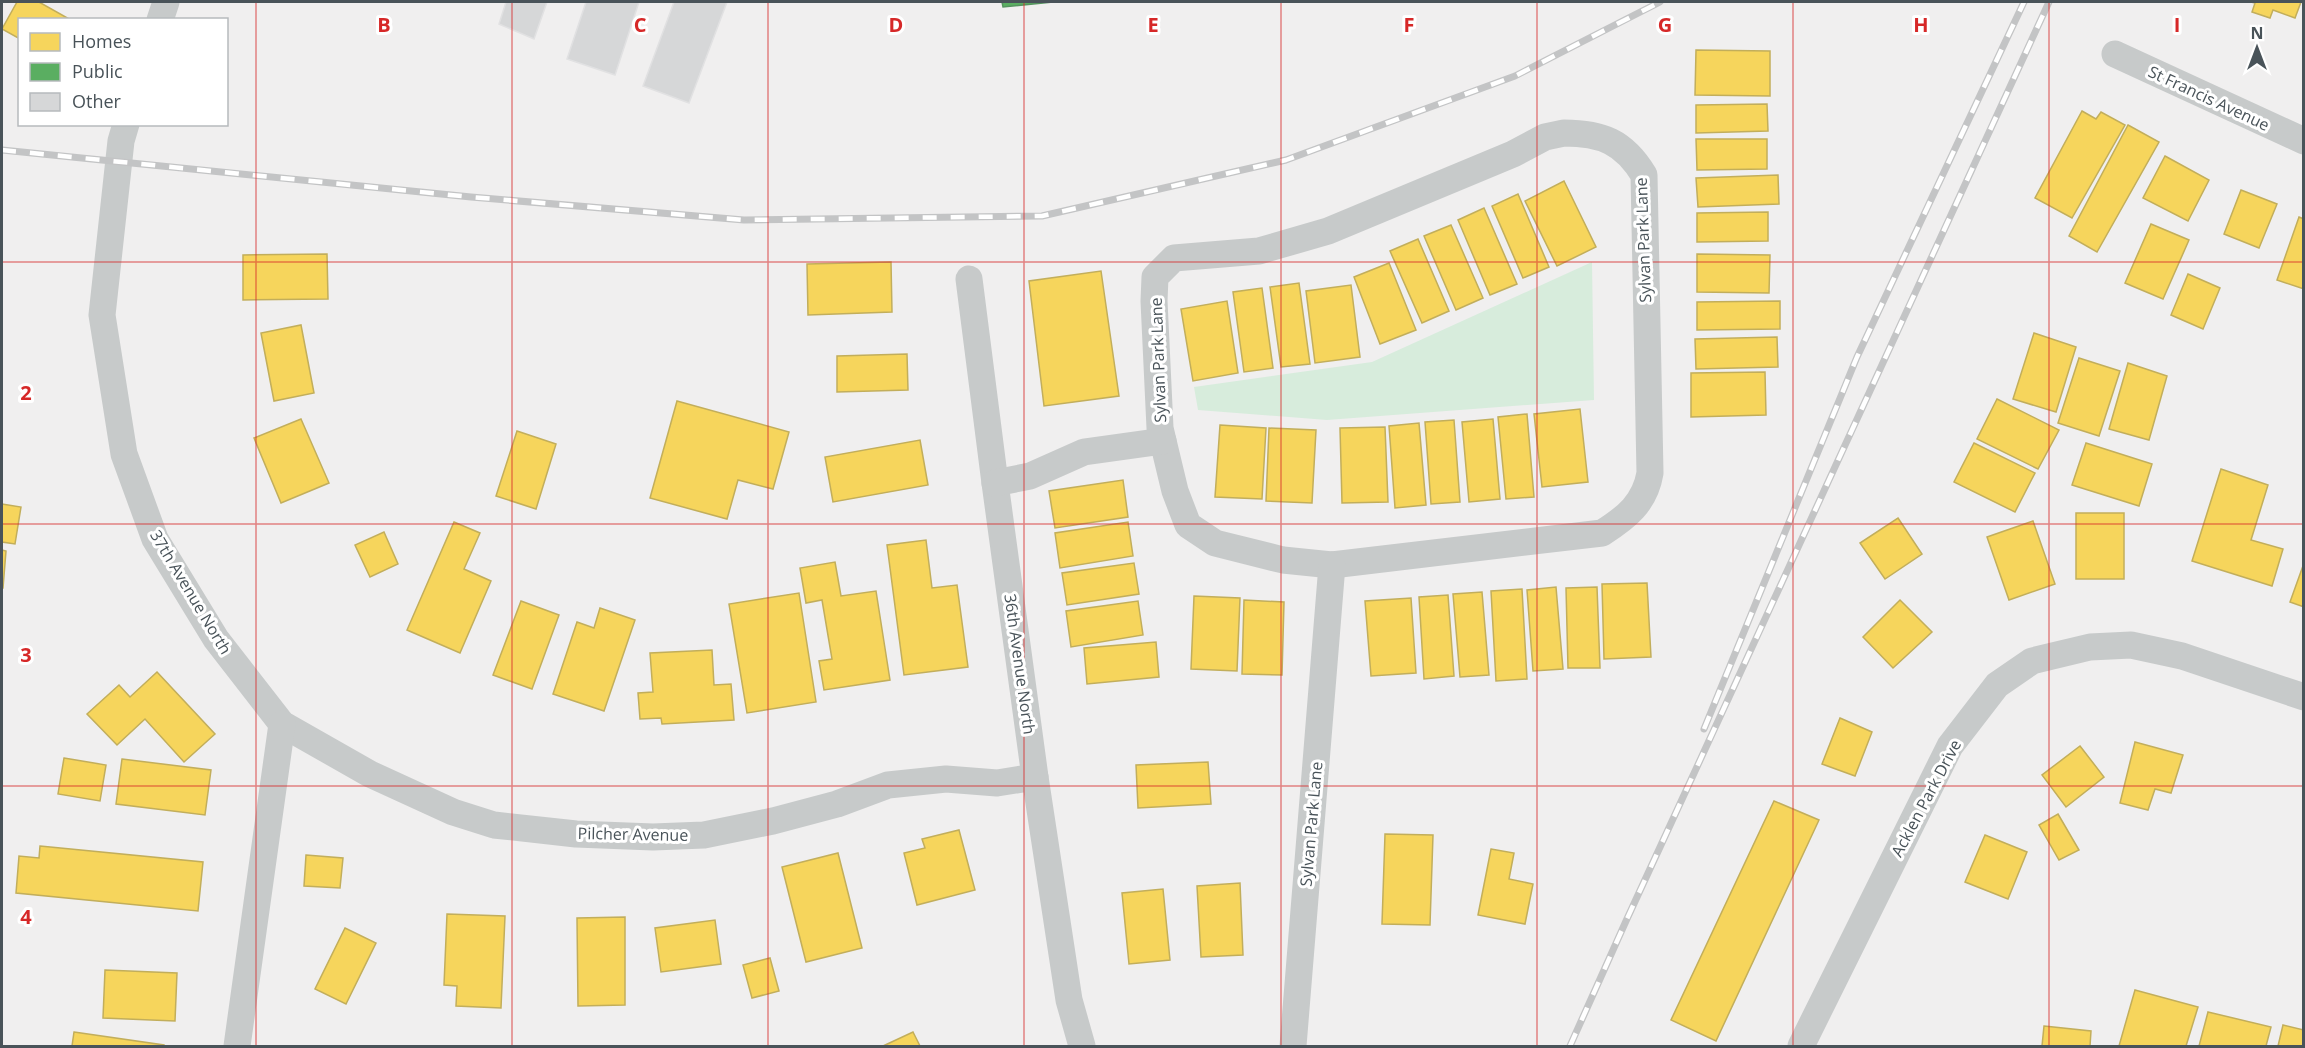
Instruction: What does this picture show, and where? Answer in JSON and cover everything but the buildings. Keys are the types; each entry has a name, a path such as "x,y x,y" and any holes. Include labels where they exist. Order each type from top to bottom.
{"street":[{"path":"161,18 166,2"},
{"name":"St Francis Avenue","path":"2115,54 2304,141"},
{"name":"37th Avenue North","path":"125,126 121,141 102,315 124,454 155,539 216,639 282,724"},
{"name":"Sylvan Park Lane","path":"1564,133 1583,133 1603,138 1619,146 1634,159 1644,175 1650,473 1640,501 1625,518 1602,533 1332,565 1283,560 1215,543 1188,525 1175,491 1160,428 1155,277 1174,258 1259,251 1328,231 1513,154 1545,137 1564,133"},
{"name":"36th Avenue North","path":"969,279 994,483 1035,777 1069,1000 1082,1047"},
{"name":"Sylvan Park Lane","path":"994,483 1030,476 1084,452 1163,441"},
{"name":"Sylvan Park Lane","path":"1293,1047 1332,565"},
{"name":"Acklen Park Drive","path":"1801,1047 1950,746 1996,685 2032,661 2090,647 2131,645 2182,656 2304,698"},
{"path":"237,1047 282,724"},
{"name":"Pilcher Avenue","path":"282,724 370,774 453,812 494,825 576,834 653,837 704,835 772,821 837,804 888,785 946,779 997,783 1035,777"}],"green space":[{"path":"1592,262 1594,400 1327,420 1198,410 1194,387 1372,362"}],"railway":[{"path":"2,150 471,197 744,220 1042,216 1286,160 1515,76 1660,2"},
{"path":"1704,729 1857,357 2024,2"},
{"path":"1570,1046 2049,2"}]}
